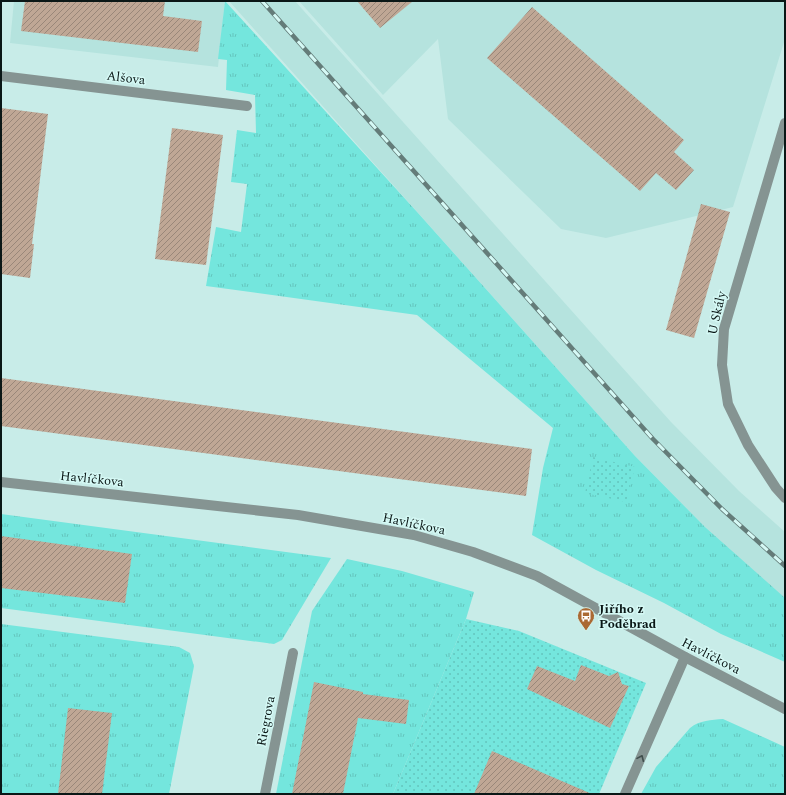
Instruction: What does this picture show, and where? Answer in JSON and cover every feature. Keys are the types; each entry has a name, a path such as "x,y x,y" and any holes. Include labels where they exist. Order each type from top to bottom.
{"street":[{"name":"Alšova","path":"1,76 247,106"},
{"name":"U Skály","path":"785,123 724,329 722,365 728,404 748,445 776,488 785,498"},
{"name":"Havlíčkova","path":"1,482 298,515 414,535 474,552 537,576 685,657 785,709"},
{"name":"Riegrova","path":"265,794 293,653"},
{"path":"625,794 685,657"}],"shaded area":[{"path":"14,1 225,1 218,67 10,43"},
{"path":"229,1 295,1 671,422 739,491 785,532 785,599 705,527 635,456"},
{"path":"299,1 785,1 785,39 733,207 606,238 561,229 448,119 438,39 383,95"}],"green space":[{"path":"225,1 418,213 635,456 705,527 785,598 785,662 721,634 664,603 596,570 532,535 543,468 553,428 417,315 206,286 216,227 241,232 247,184 231,182 237,130 256,133 255,95 226,90 227,60 218,59"},
{"path":"593,457 635,467 626,502 585,493"},
{"path":"1,514 331,558 282,640 274,644 1,608"},
{"path":"347,559 402,571 474,592 466,619 393,794 276,794 312,611"},
{"path":"466,619 519,631 646,683 599,794 393,794"},
{"path":"1,624 179,647 190,653 194,666 169,794 1,794"},
{"path":"723,719 785,747 785,794 641,794 656,767 690,728 702,722"}],"building":[{"path":"25,1 165,1 163,16 202,21 198,52 21,31"},
{"path":"357,1 413,1 380,28"},
{"path":"532,7 684,140 674,152 694,170 676,190 656,173 640,191 487,58"},
{"path":"1,108 48,114 32,244 34,244 30,278 1,274"},
{"path":"172,128 223,135 206,265 155,259"},
{"path":"701,204 730,212 694,338 666,330"},
{"path":"1,378 532,449 526,496 1,426"},
{"path":"1,536 132,554 125,603 1,588"},
{"path":"581,665 609,676 618,672 622,684 629,686 610,728 527,689 537,666 575,681"},
{"path":"314,682 363,692 363,694 409,700 406,724 358,718 343,794 292,794"},
{"path":"68,708 112,713 102,794 58,794"},
{"path":"492,751 592,794 474,794"}],"railway":[{"path":"262,1 653,439 722,509 785,566"}],"place":[{"name":"Jiřího z Poděbrad","path":"586,631"}]}
